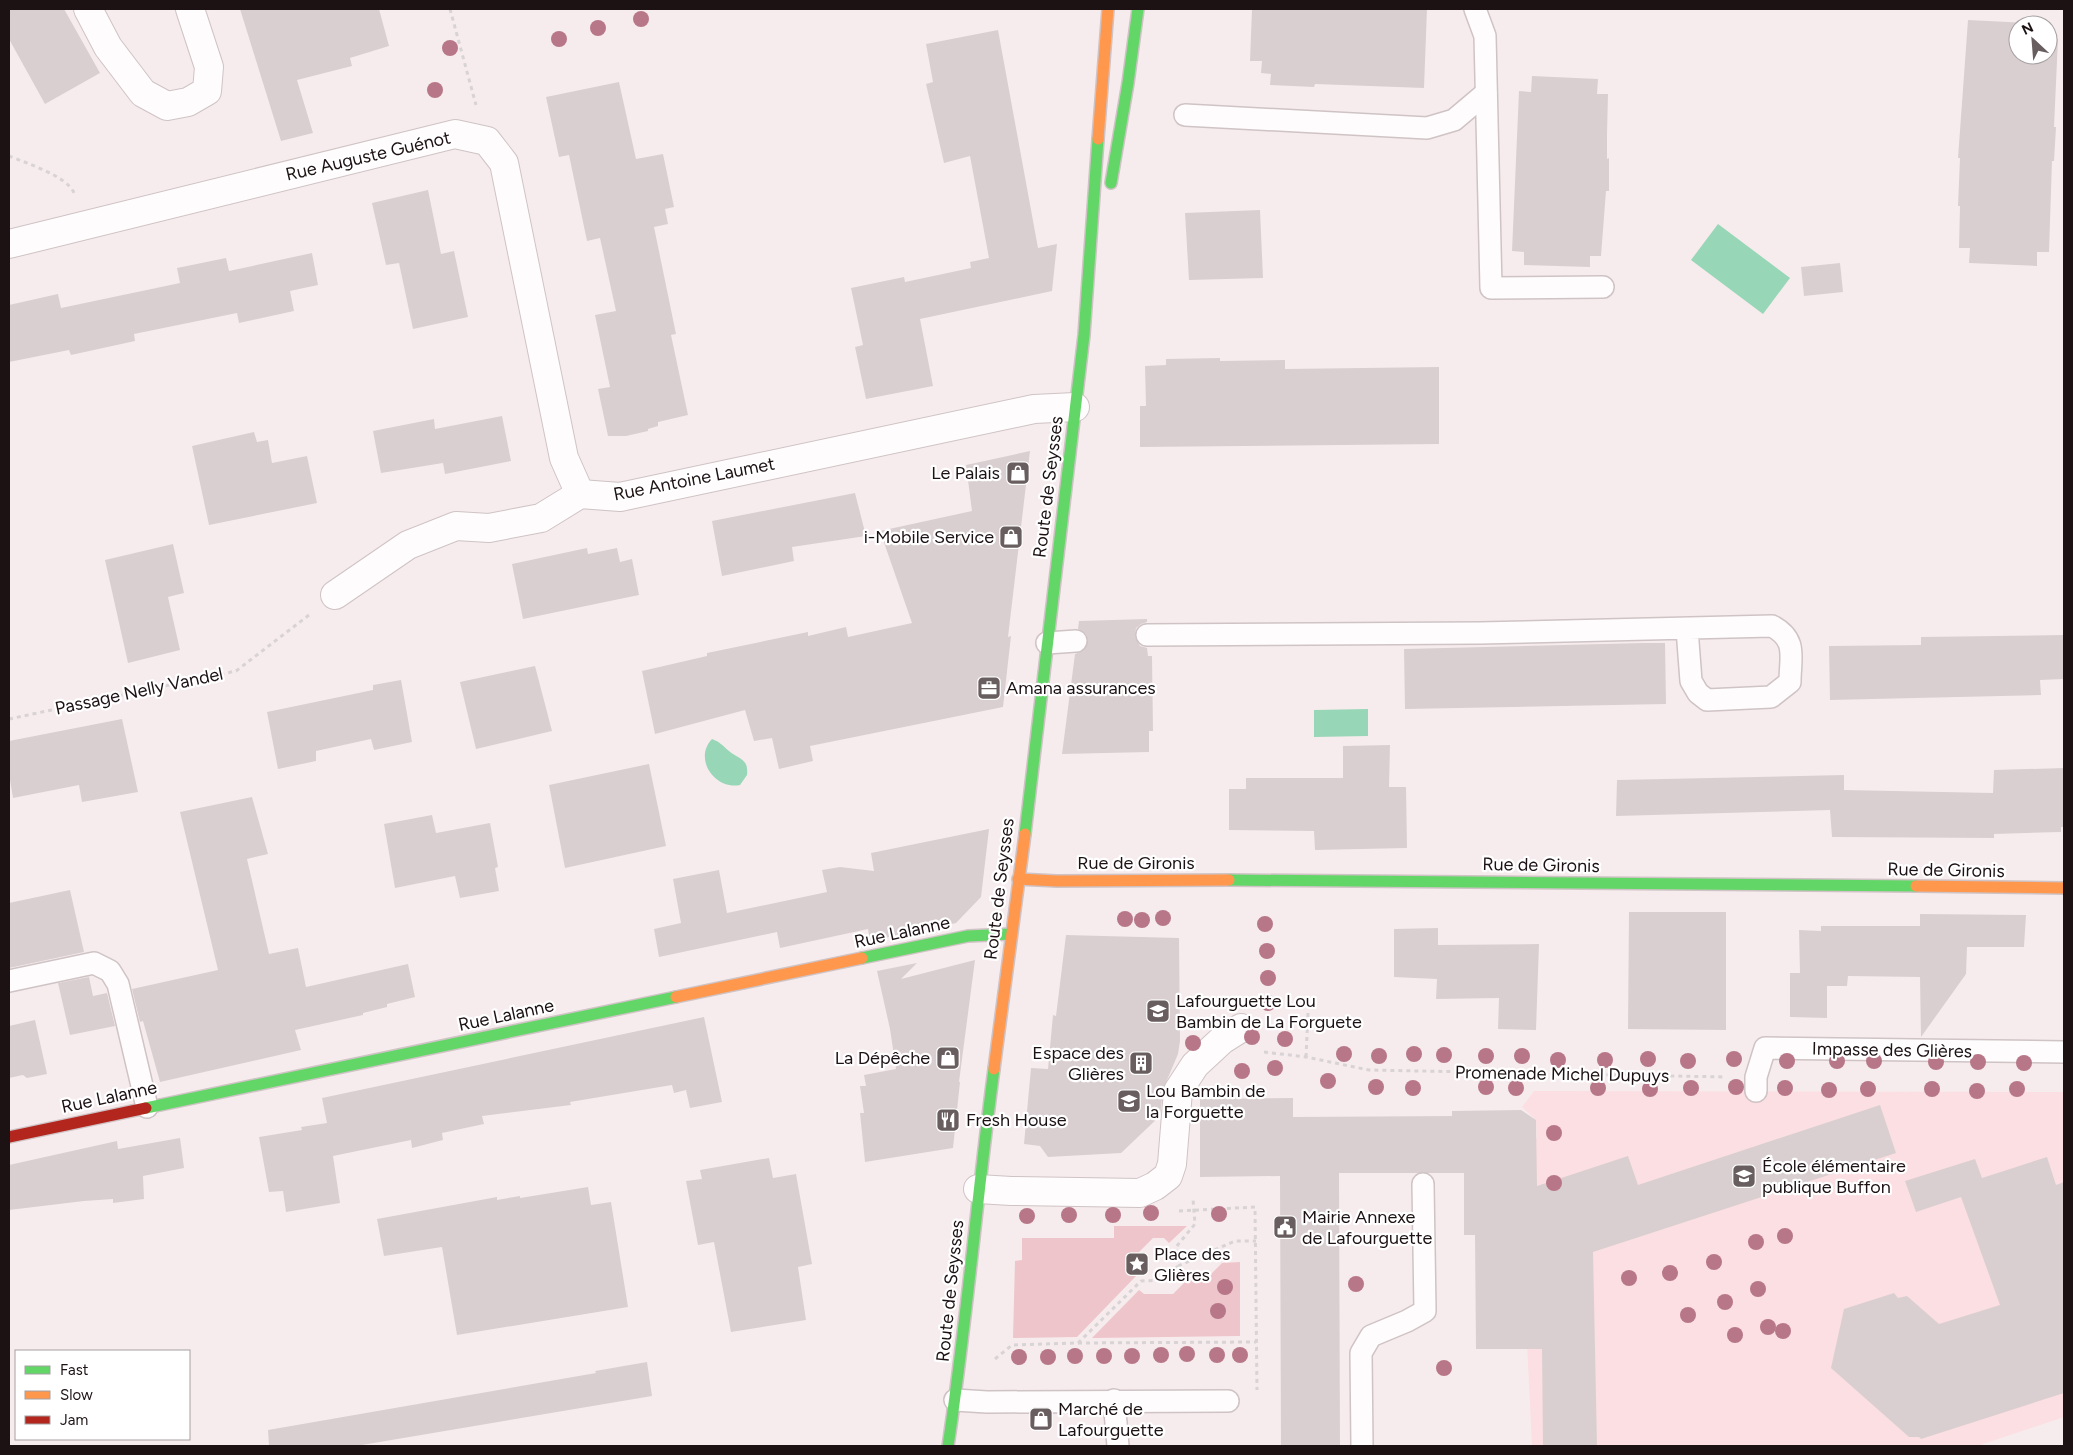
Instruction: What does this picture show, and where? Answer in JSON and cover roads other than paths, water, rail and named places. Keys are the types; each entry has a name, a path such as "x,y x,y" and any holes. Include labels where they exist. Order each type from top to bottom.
{"street":[{"path":"88,9 108,47 143,93 166,106 188,102 207,91 209,67 190,9"},
{"name":"Route de Seysses","path":"1084,335 1108,9"},
{"path":"1108,199 1128,83 1138,9"},
{"name":"Rue Auguste Guénot","path":"9,244 454,134 487,141 504,163 564,458 580,494"},
{"name":"Route de Seysses","path":"948,1446 960,1366 978,1189 1084,335 1104,219"},
{"name":"Rue Antoine Laumet","path":"580,494 620,497 1007,415 1052,407 1075,406"},
{"path":"335,595 408,546 448,529 456,526 489,528 541,518 580,494"},
{"name":"Rue de Gironis","path":"1018,878 1057,881 1307,880 2064,888"},
{"name":"Rue Lalanne","path":"9,1137 968,936 1011,934"},
{"path":"978,1189 1140,1193 1155,1186 1168,1176 1172,1164 1178,1091 1195,1065 1222,1040 1241,1028"}],"lane":[{"path":"1475,9 1485,36 1491,288 1603,288"},
{"path":"1185,115 1427,128 1454,120 1486,93"},
{"path":"1147,635 1469,634 1772,626 1783,632 1791,645 1790,682 1771,697 1707,700 1698,693 1690,681 1687,629"},
{"path":"1047,643 1076,641"},
{"path":"9,981 94,963 110,971 118,984 147,1107"},
{"name":"Impasse des Glières","path":"1756,1084 1765,1048 2064,1052"},
{"path":"1362,1446 1361,1353 1370,1336 1407,1321 1424,1311 1423,1184"},
{"path":"955,1400 987,1402 1228,1401"},
{"path":"1114,1400 1118,1446"}],"place":[{"name":"Le Palais","path":"1018,473"},
{"name":"i-Mobile Service","path":"1011,537"},
{"name":"Amana assurances","path":"989,688"},
{"name":"Lafourguette Lou Bambin de La Forguete","path":"1158,1011"},
{"name":"La Dépêche","path":"948,1058"},
{"name":"Espace des Glières","path":"1141,1063"},
{"name":"Lou Bambin de la Forguette","path":"1129,1101"},
{"name":"Fresh House","path":"948,1120"},
{"name":"École élémentaire publique Buffon","path":"1744,1176"},
{"name":"Mairie Annexe de Lafourguette","path":"1285,1227"},
{"name":"Place des Glières","path":"1137,1264"},
{"name":"Marché de Lafourguette","path":"1041,1419"}]}
